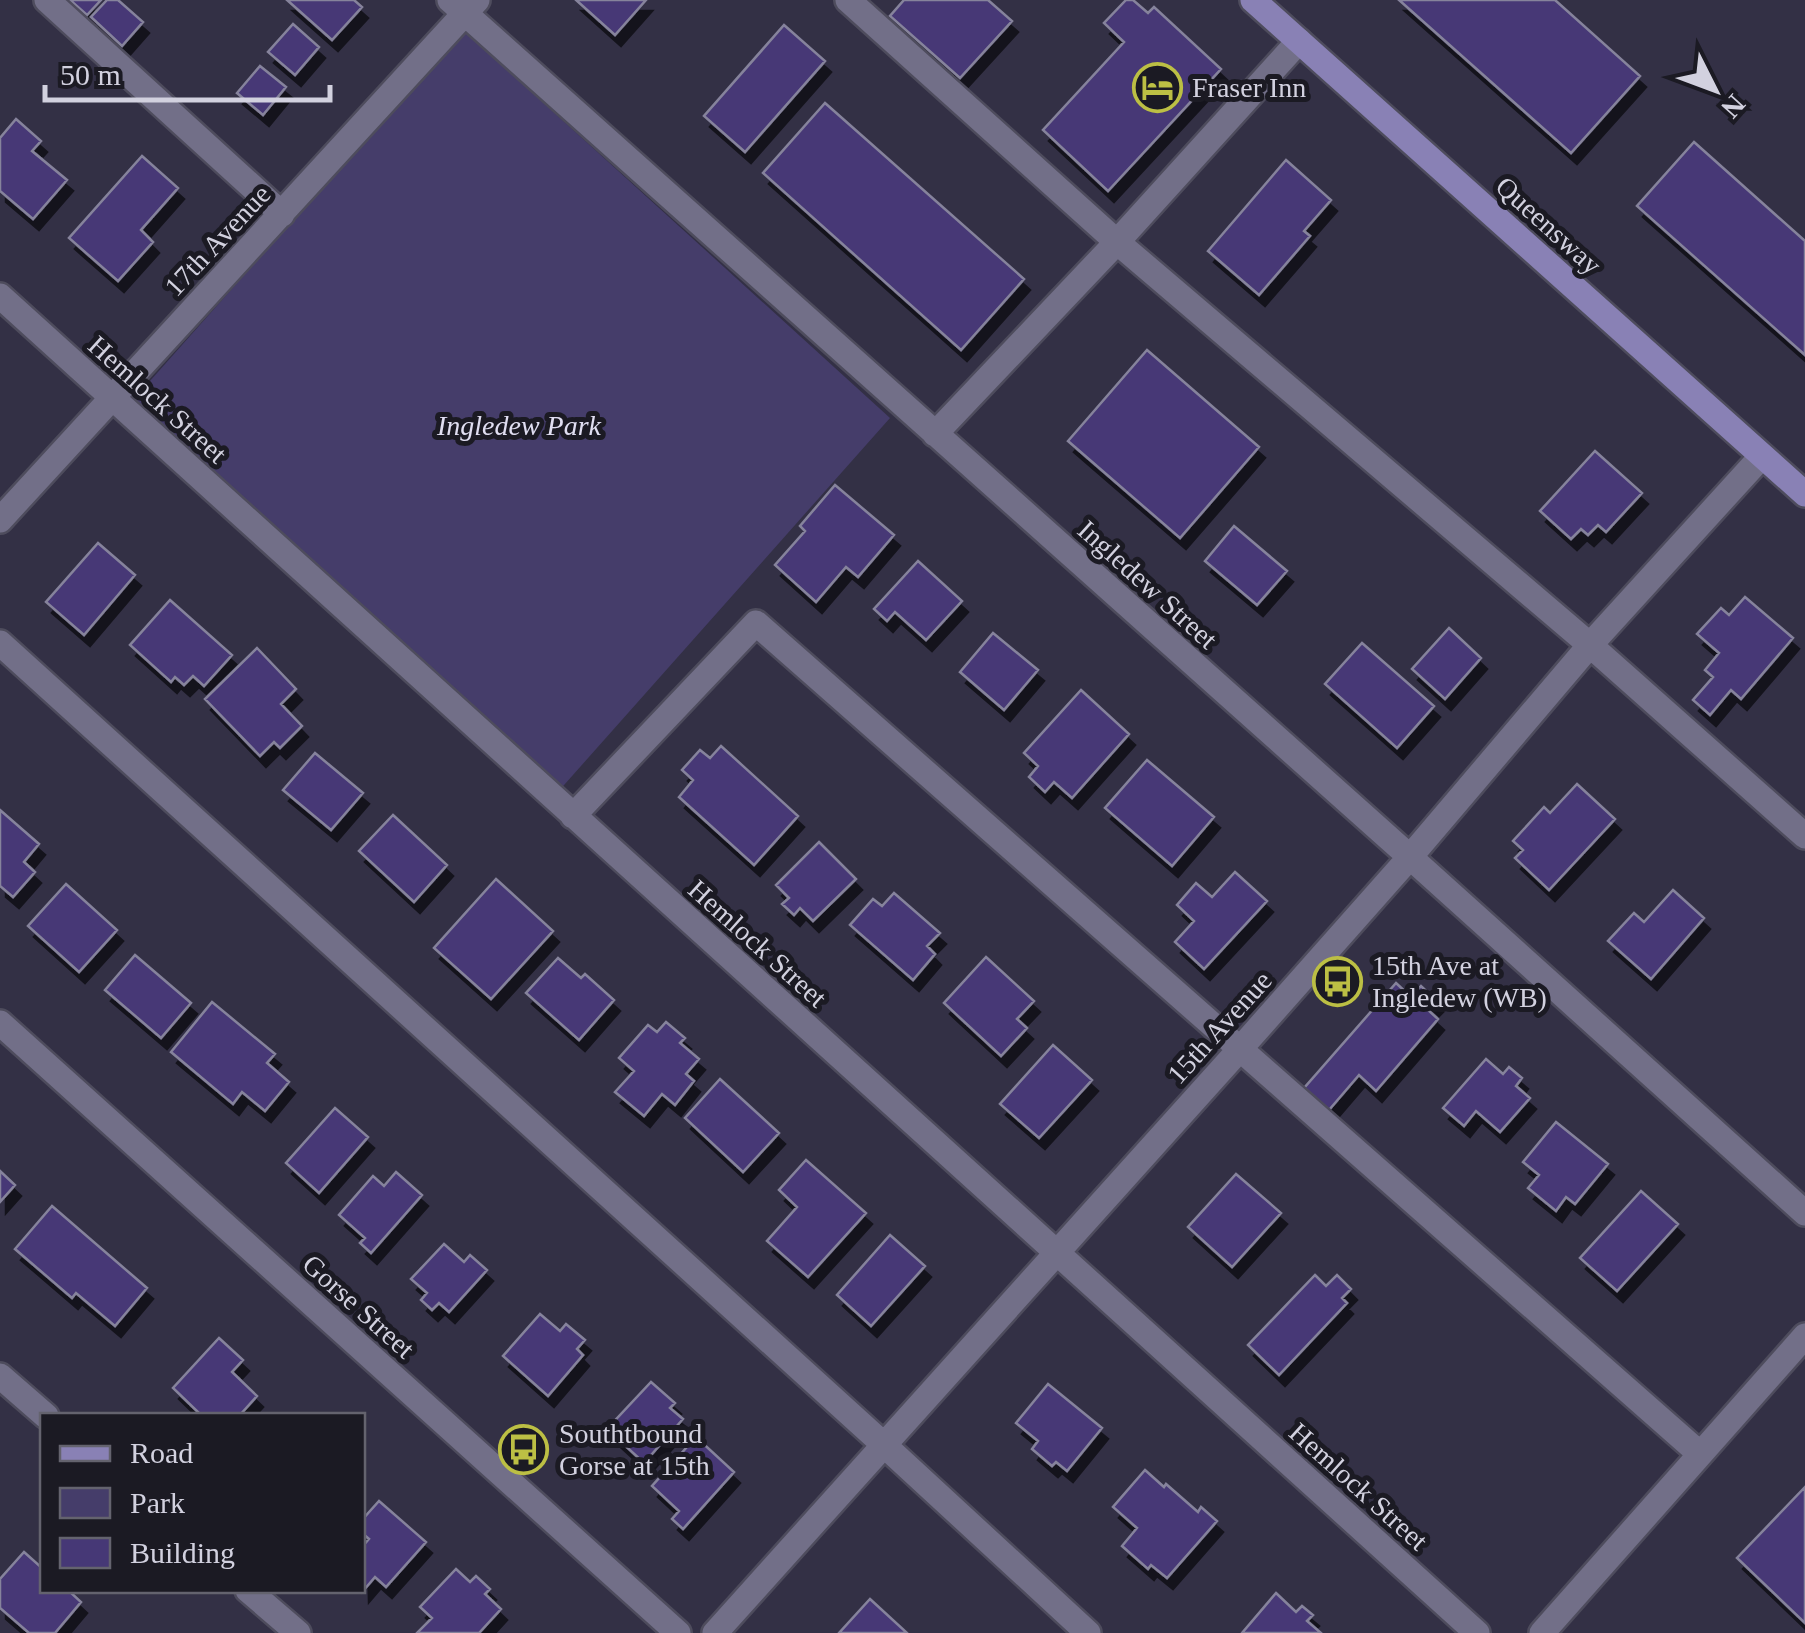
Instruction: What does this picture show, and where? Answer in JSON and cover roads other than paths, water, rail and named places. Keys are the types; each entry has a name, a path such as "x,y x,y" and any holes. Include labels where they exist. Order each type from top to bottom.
{"main road":[{"name":"Queensway","path":"1253,0 1805,494"}],"street":[{"path":"46,0 282,214"},
{"path":"848,0 1117,242 1590,644 1805,836"},
{"name":"17th Avenue","path":"0,520 282,214 464,4"},
{"name":"Ingledew Street","path":"464,4 935,434 1805,1213"},
{"path":"935,434 1117,242 1299,41"},
{"name":"Hemlock Street","path":"0,296 1478,1633"},
{"name":"15th Avenue","path":"714,1633 1240,1049 1590,644 1762,456"},
{"path":"573,816 756,623 1699,1454"},
{"path":"0,643 1088,1633"},
{"name":"Gorse Street","path":"0,1023 678,1633"},
{"path":"1542,1633 1805,1336"},
{"path":"0,1376 43,1413"},
{"path":"251,1593 298,1633"}],"place":[{"name":"Fraser Inn","path":"1157,87"},
{"name":"15th Ave at Ingledew (WB)","path":"1337,981"},
{"name":"Southtbound Gorse at 15th","path":"524,1449"}],"park label":[{"name":"Ingledew Park","path":"519,425"}]}
